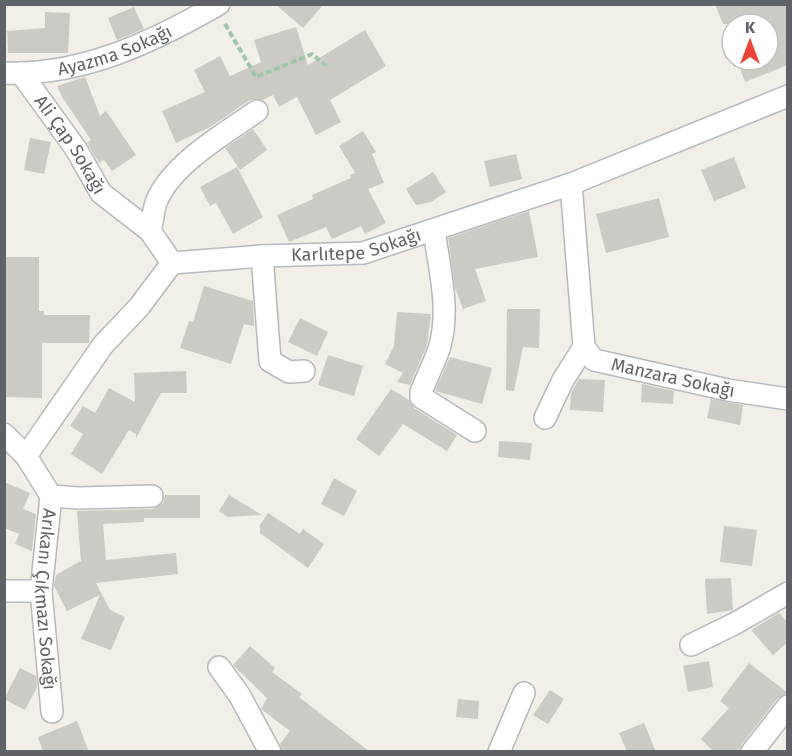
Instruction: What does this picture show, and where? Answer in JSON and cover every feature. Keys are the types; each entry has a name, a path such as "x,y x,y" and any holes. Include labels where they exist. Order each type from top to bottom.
{"street":[{"name":"Ayazma Sokağı","path":"13,73 98,62 151,40 217,6"},
{"name":"Ali Çap Sokağı","path":"13,73 76,148 101,193 150,231 172,263"},
{"name":"Karlıtepe Sokağı","path":"172,263 262,256 363,253 571,184 788,96"},
{"path":"150,231 158,200 171,179 204,148 257,111"},
{"path":"545,418 562,380 584,347 571,184"},
{"path":"434,230 444,304 443,327 439,348 421,392 421,398 475,431"},
{"path":"262,256 270,361 289,372 304,370"},
{"path":"4,434 26,456 103,345 139,307 172,263"},
{"name":"Manzara Sokağı","path":"584,347 594,360 728,390 788,399"},
{"name":"Arıkanı Çıkmazı Sokağı","path":"26,456 51,496 40,591 52,712"},
{"path":"51,496 79,498 152,496"},
{"path":"4,591 40,591"},
{"path":"691,645 788,592"},
{"path":"219,667 240,696 270,752"},
{"path":"499,752 524,693"},
{"path":"752,752 788,706"}],"path":[{"path":"217,6 256,77 312,54 326,66"}],"building":[{"path":"275,4 324,4 303,28"},
{"path":"715,4 788,4 788,65 780,68 780,12 720,12 720,16"},
{"path":"134,7 144,29 117,40 108,18"},
{"path":"45,12 70,13 68,53 8,53 7,31 45,28"},
{"path":"296,27 308,65 365,30 386,66 330,100 341,122 316,135 297,97 279,107 273,95 263,100 250,100 210,127 176,143 162,111 205,92 194,70 220,56 230,76 261,62 254,40"},
{"path":"741,72 770,72 745,82"},
{"path":"85,77 100,116 106,111 136,155 112,171 104,160 99,163 87,143 91,140 57,86"},
{"path":"253,129 267,150 240,170 225,148"},
{"path":"363,131 376,152 372,154 384,183 368,189 386,223 365,234 361,226 332,239 326,227 289,242 277,215 313,199 312,195 351,178 350,175 355,173 339,146"},
{"path":"30,138 51,142 44,174 24,170"},
{"path":"516,154 522,179 490,187 484,161"},
{"path":"734,157 746,188 714,201 701,170"},
{"path":"237,167 263,217 233,234 216,203 210,206 200,187"},
{"path":"433,172 446,192 431,202 416,205 406,189"},
{"path":"659,198 669,237 606,253 596,214"},
{"path":"529,211 538,257 475,269 486,301 463,309 455,288 448,238"},
{"path":"4,257 39,257 39,311 44,311 44,315 90,315 89,343 42,343 42,398 5,397"},
{"path":"204,286 253,301 254,326 244,324 231,364 180,348 189,321 193,322"},
{"path":"507,309 540,309 539,348 523,347 514,391 506,390"},
{"path":"397,312 431,314 427,345 410,385 397,382 403,373 385,364 394,346"},
{"path":"300,318 328,332 317,356 288,342"},
{"path":"328,355 363,366 354,396 318,385"},
{"path":"450,357 492,368 482,404 435,391"},
{"path":"186,371 187,393 161,393 136,438 136,434 129,430 102,474 71,454 83,434 70,426 83,406 95,413 109,388 135,402 134,373"},
{"path":"579,379 605,380 603,412 570,410 571,393"},
{"path":"642,384 674,391 673,404 641,402"},
{"path":"391,389 409,400 414,408 457,435 447,451 403,424 379,456 356,439"},
{"path":"711,399 743,405 740,425 707,418"},
{"path":"499,441 532,443 530,460 498,457"},
{"path":"334,478 357,491 344,516 321,504"},
{"path":"4,482 30,493 23,509 36,514 32,551 15,544 19,534 4,528"},
{"path":"165,495 200,495 200,518 144,518 144,522 103,524 106,560 176,553 178,574 96,583 110,610 125,617 111,650 81,639 100,595 67,611 54,586 56,575 81,561 77,511 153,509 163,503"},
{"path":"229,495 262,515 228,517 219,511"},
{"path":"268,513 300,534 303,529 324,544 308,568 260,533 260,525"},
{"path":"724,526 757,530 752,566 720,562"},
{"path":"731,578 733,610 707,614 705,579"},
{"path":"779,613 788,623 788,642 773,655 751,630"},
{"path":"250,646 275,668 272,672 302,694 299,697 370,752 283,752 280,744 290,731 261,709 267,698 233,665"},
{"path":"709,661 713,687 688,692 683,666"},
{"path":"749,663 788,693 778,698 742,744 739,752 714,752 701,739 729,708 720,701"},
{"path":"20,668 36,676 37,687 25,710 4,699"},
{"path":"550,690 564,699 548,724 533,715"},
{"path":"458,699 479,701 478,719 456,717"},
{"path":"77,721 89,752 43,752 38,737"},
{"path":"644,723 656,752 627,752 619,733"}]}
